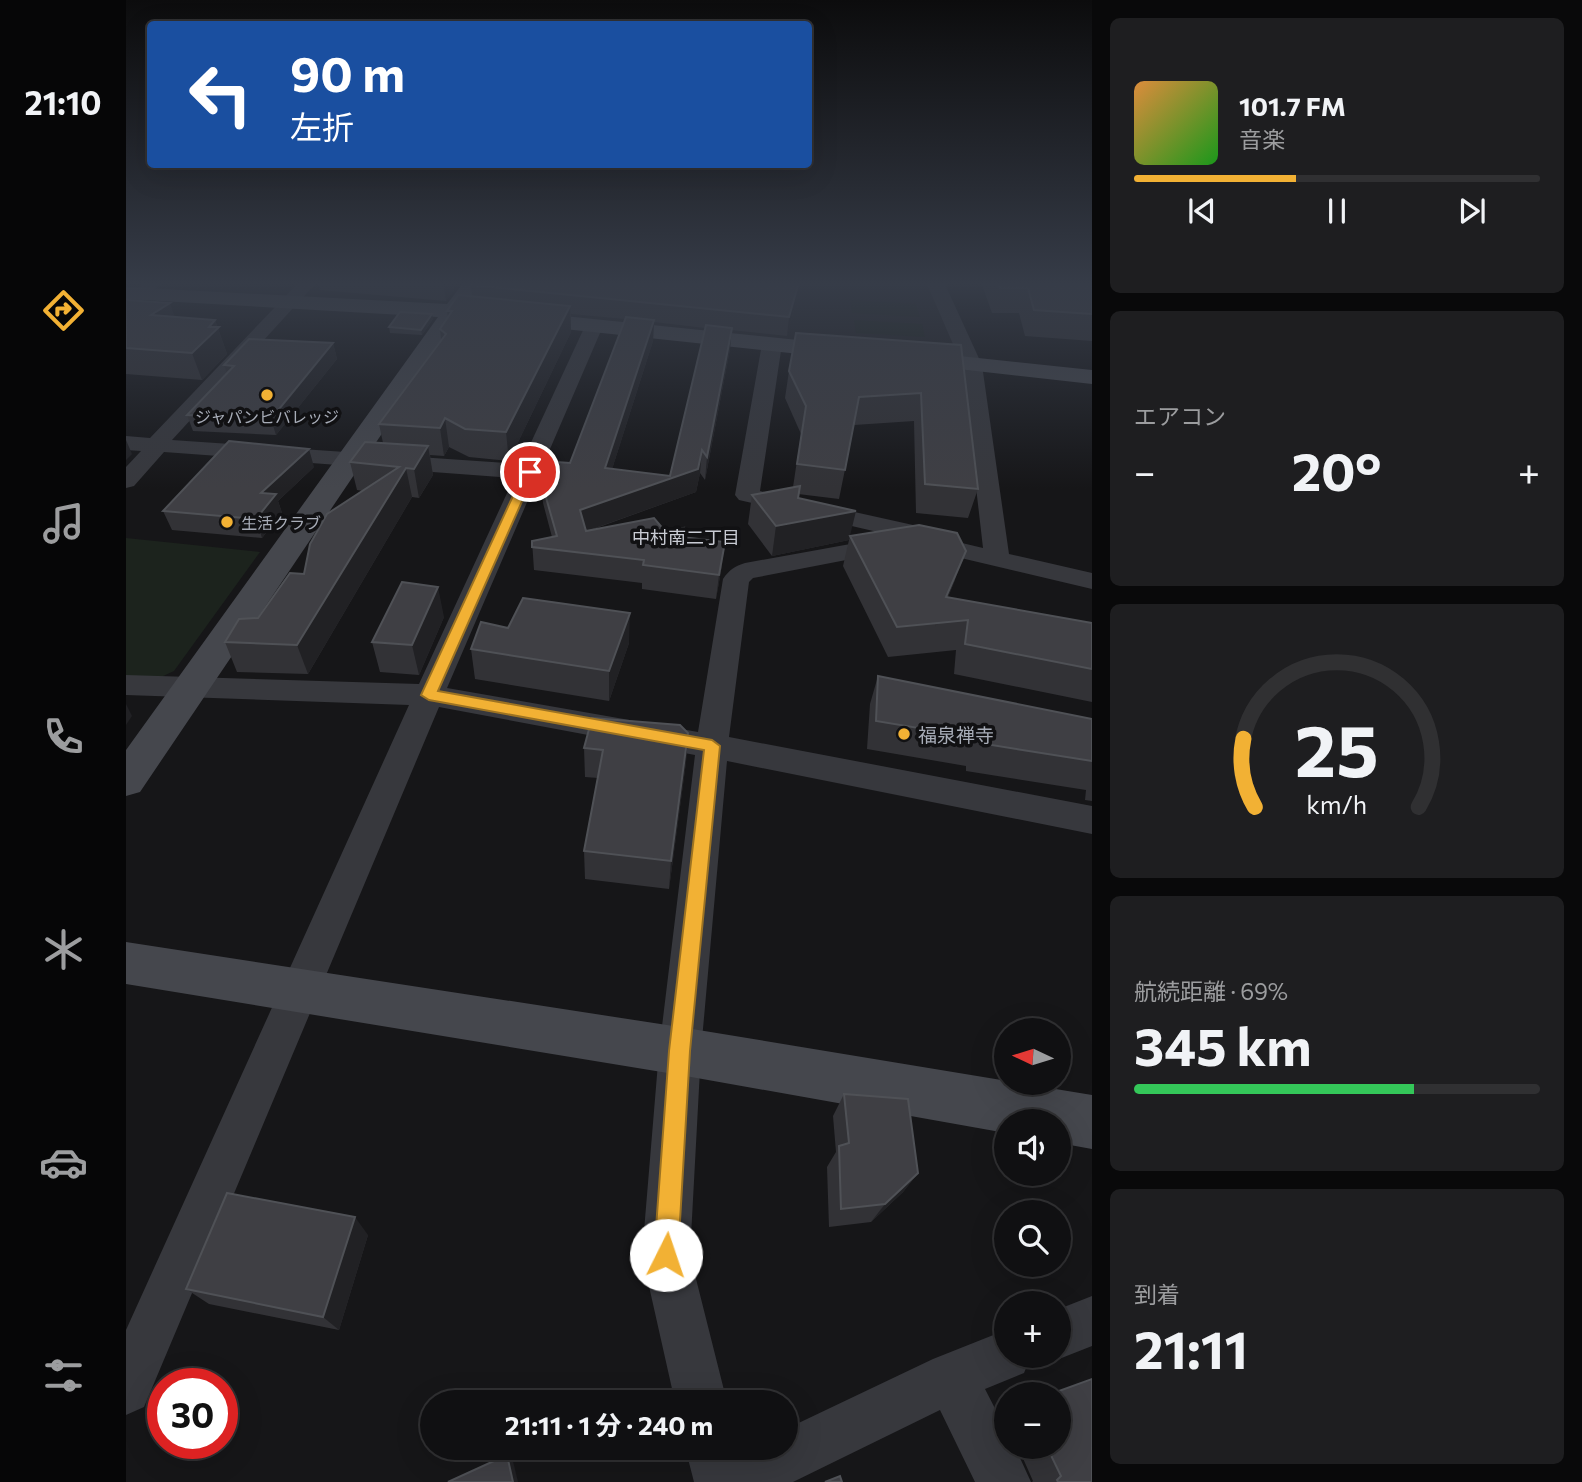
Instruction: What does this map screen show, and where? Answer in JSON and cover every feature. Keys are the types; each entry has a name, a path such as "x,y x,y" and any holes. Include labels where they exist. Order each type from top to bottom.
{"street":[{"path":"126,481 158,446 162,436 241,351"},
{"path":"126,781 426,351"},
{"path":"126,1389 429,695 583,351"},
{"path":"771,351 747,495 904,530 915,540"},
{"path":"839,351 865,354"},
{"path":"966,351 972,365 997,561"},
{"path":"892,356 1092,377"},
{"path":"126,443 530,472"},
{"path":"698,1390 666,1255 680,1051 712,746 736,579 745,571 915,540 1092,581"},
{"path":"126,685 429,695 712,746 1092,820"},
{"path":"126,963 680,1051 1092,1122"},
{"path":"1071,1329 1092,1321"},
{"path":"734,1482 951,1377 994,1360"},
{"path":"951,1377 1004,1482"},
{"path":"715,1460 721,1482"}],"shaded area":[{"path":"895,351 956,351 958,355 952,357"},
{"path":"126,538 260,552 174,671 159,678 126,677"}],"building":[{"name":"ジャパンビバレッジ","path":"237,351 326,351 271,419 187,415 234,366 224,365"},
{"path":"433,351 547,351 506,432 465,429 445,418 440,428 379,424"},
{"path":"613,351 644,351 605,468 670,476 700,351 728,351 707,457 702,450 698,469 580,510 586,531 654,518 664,530 684,528 682,537 725,542 719,575 643,565 644,560 532,547 532,541 557,536 541,480 557,462 570,463"},
{"path":"793,351 962,351 978,489 925,484 921,393 859,397 845,470 797,464 806,406 789,371"},
{"path":"229,441 309,449 261,493 276,494 256,519 163,511"},
{"path":"365,442 428,446 414,469 406,468 297,645 225,642 239,619 258,618 290,573 304,574 310,544 327,514 399,467 350,462"},
{"path":"800,486 798,498 856,511 776,526 752,495"},
{"path":"919,525 957,533 966,551 946,597 1092,623 1092,669 965,644 968,620 897,627 850,536"},
{"path":"402,582 438,587 412,645 372,642"},
{"path":"523,598 630,613 609,671 471,649 481,622 508,628"},
{"path":"878,676 1092,719 1092,761 979,743 979,738 876,721"},
{"path":"592,718 680,725 688,733 671,861 584,851 603,750 584,748"},
{"path":"844,1094 908,1099 918,1173 885,1204 841,1209 839,1146 849,1143"},
{"path":"227,1193 355,1217 323,1317 186,1289"},
{"path":"1092,1379 1092,1482 1057,1480 1061,1476 1053,1459 1071,1459 1071,1387"},
{"path":"496,1460 508,1460 513,1482 448,1482"},
{"path":"840,1476 842,1482 825,1482"}],"place":[{"name":"ジャパンビバレッジ","path":"267,395"},
{"name":"生活クラブ","path":"227,522"},
{"name":"福泉禅寺","path":"904,734"}],"district":[{"name":"中村南二丁目","path":"686,537"}],"route":[{"path":"530,472 429,695 712,746 680,1051 666,1255"}]}
